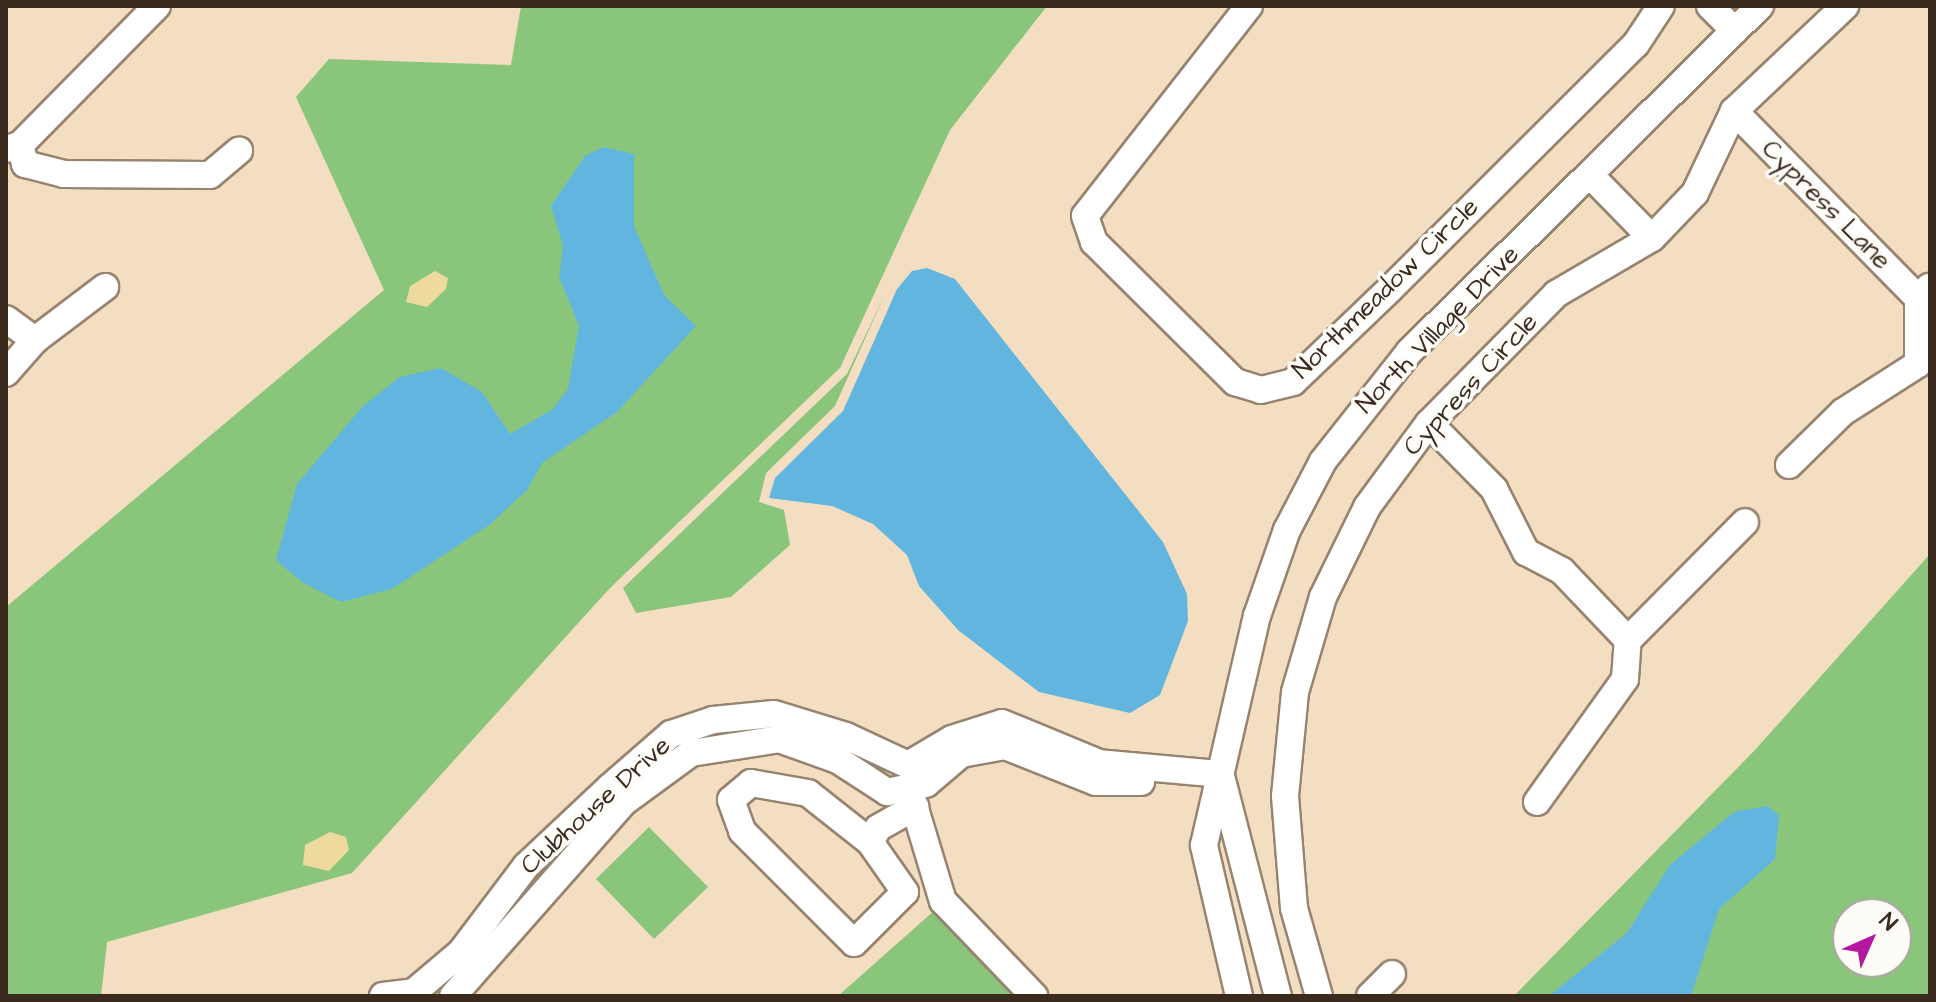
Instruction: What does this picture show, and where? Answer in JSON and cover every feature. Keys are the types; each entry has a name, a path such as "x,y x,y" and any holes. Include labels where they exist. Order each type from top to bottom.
{"street":[{"path":"157,6 13,147 25,164 64,174 210,175 239,151"},
{"name":"Northmeadow Circle","path":"1249,6 1085,216 1094,242 1235,382 1261,390 1293,382 1369,310 1636,44 1661,6"},
{"path":"1710,6 1735,31"},
{"name":"North Village Drive","path":"1239,996 1204,845 1257,616 1287,530 1323,461 1409,352 1760,6"},
{"name":"Cypress Circle","path":"1319,996 1294,908 1286,812 1295,692 1323,597 1367,507 1429,423 1556,294 1652,238 1695,193 1734,111 1845,6"},
{"name":"Cypress Lane","path":"1734,111 1924,292"},
{"path":"1590,175 1652,238"},
{"path":"6,373 35,340 105,287"},
{"path":"1789,465 1843,412 1918,364 1924,292"},
{"path":"6,319 35,340"},
{"path":"1429,423 1494,489 1526,552 1562,571 1628,640"},
{"path":"1537,802 1625,679 1628,640 1745,522"},
{"name":"Clubhouse Drive","path":"383,996 414,992 461,952 526,866 671,734 713,720 774,714 911,787"},
{"name":"Clubhouse Drive","path":"453,996 624,802 691,753 779,739 838,760 887,792 911,787"},
{"path":"870,842 911,787 961,754 1005,746 1096,782 1220,774"},
{"name":"North Village Drive","path":"1220,774 1278,996"},
{"path":"751,783 808,793 870,842 905,892 854,943 742,831 731,800 751,783"},
{"path":"911,787 943,901 1034,996"},
{"path":"1370,996 1392,974"}],"green space":[{"path":"521,6 1047,6 950,130 840,368 609,589 352,873 107,942 101,996 6,996 6,607 384,290 296,97 329,59 511,65"},
{"path":"885,294 835,406 766,473 759,502 784,510 790,545 731,597 636,613 623,588 847,374"},
{"path":"1930,554 1930,996 1514,996 1754,751"},
{"path":"649,827 708,887 654,939 596,879"},
{"path":"935,910 1017,996 838,996"}],"sand":[{"path":"435,271 448,278 446,289 427,307 406,302 410,286"},
{"path":"330,832 346,837 349,850 329,871 303,865 305,845"}],"water":[{"path":"603,147 634,154 634,226 664,295 696,326 617,412 542,463 527,490 489,525 392,589 341,602 302,582 276,560 297,484 363,406 400,377 441,368 482,392 510,434 553,409 568,389 579,326 559,277 563,246 551,206 585,156"},
{"path":"927,268 955,279 1163,542 1187,594 1188,621 1160,695 1130,713 1039,692 958,630 919,586 907,555 873,524 832,506 769,498 775,478 843,411 897,289 912,271"},
{"path":"1767,806 1779,815 1775,859 1719,909 1691,996 1549,996 1627,933 1670,865 1734,812"}]}
